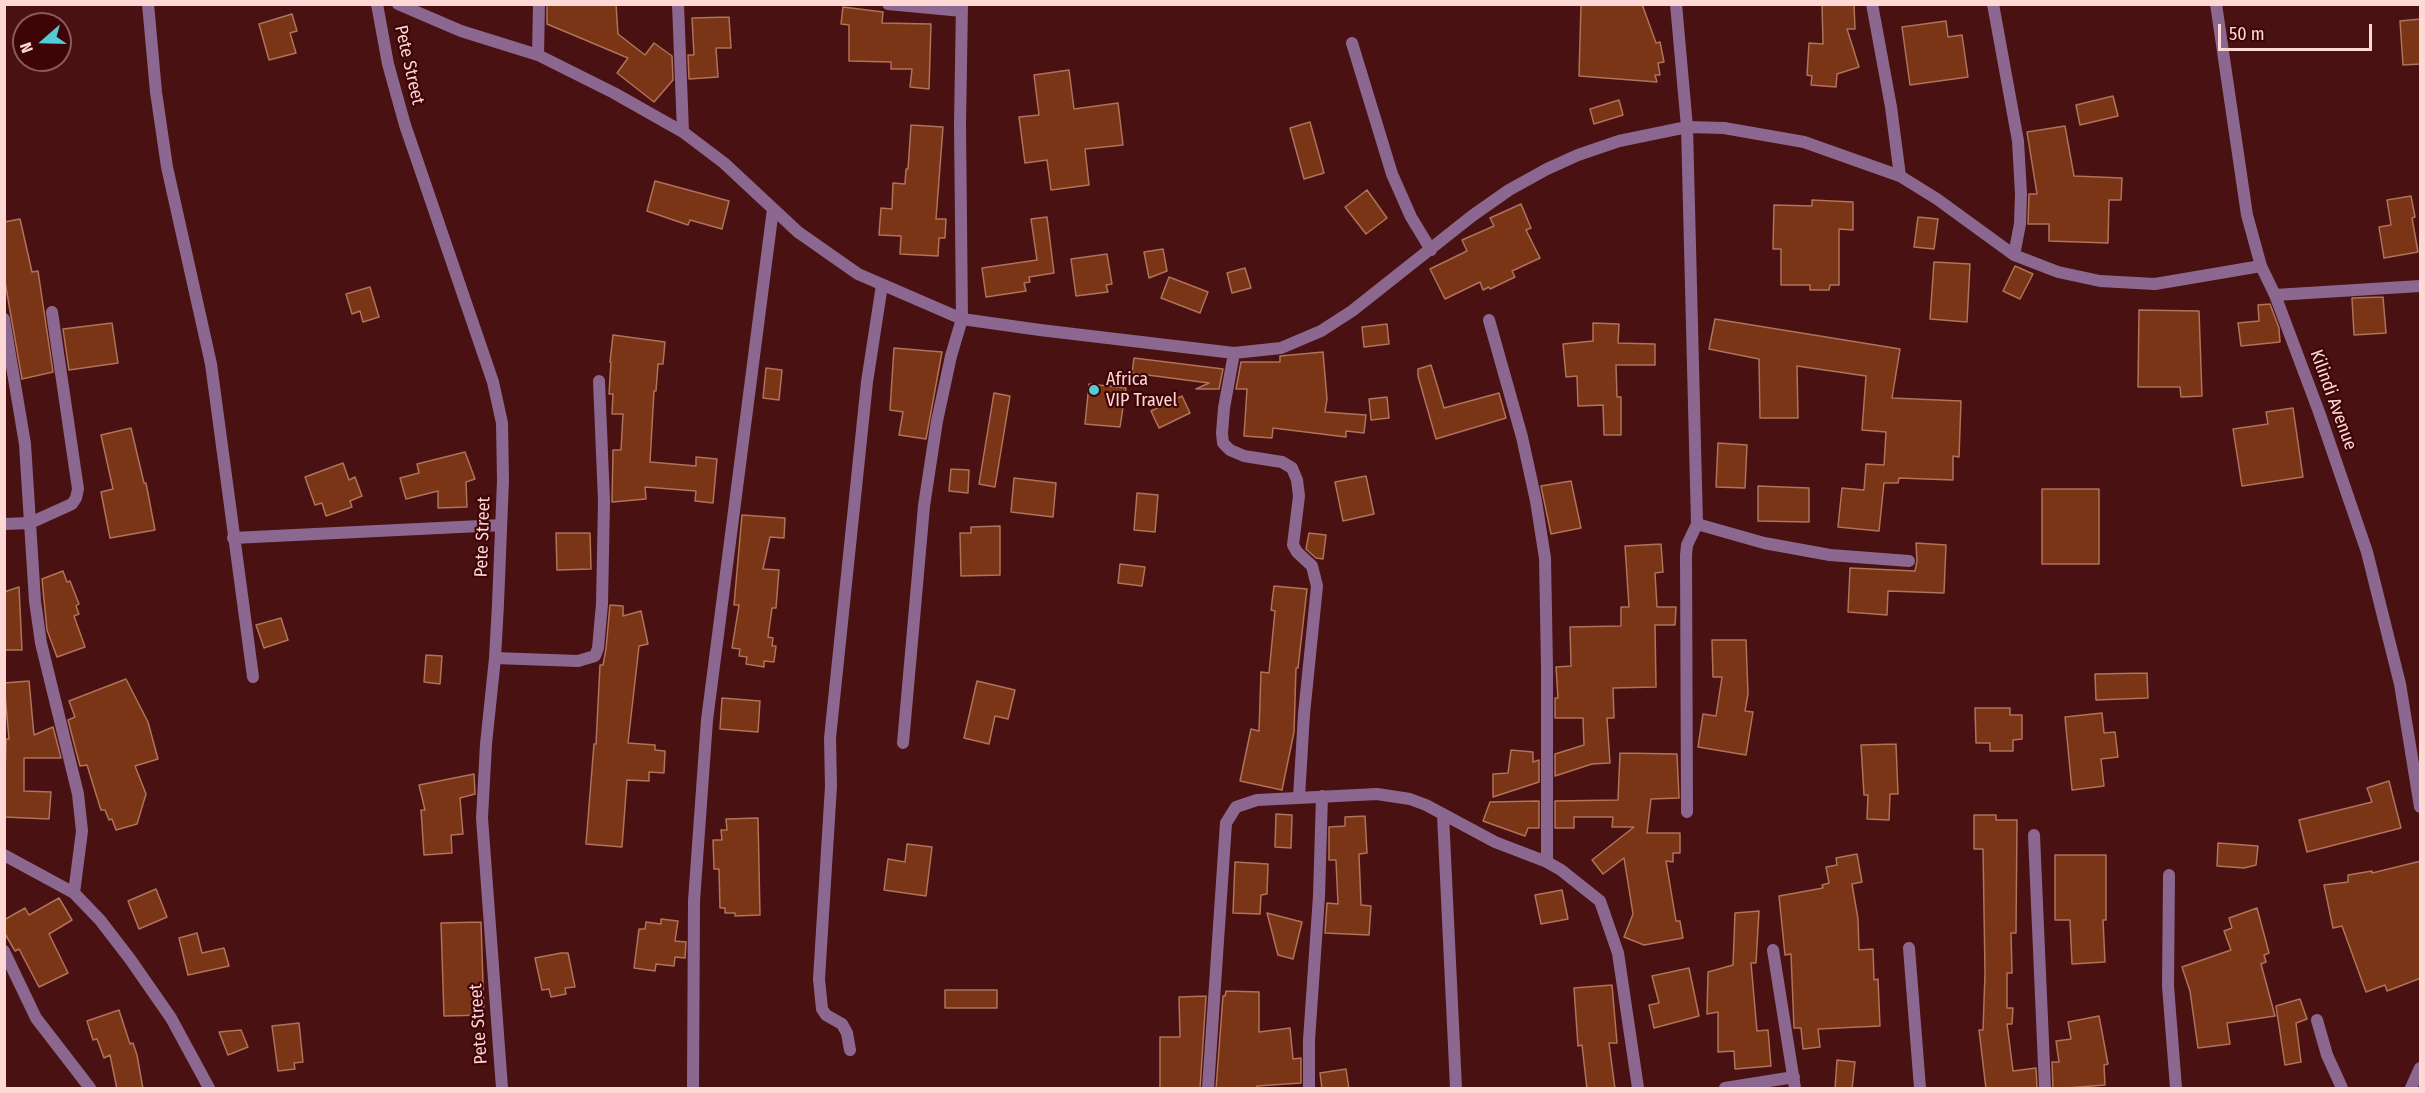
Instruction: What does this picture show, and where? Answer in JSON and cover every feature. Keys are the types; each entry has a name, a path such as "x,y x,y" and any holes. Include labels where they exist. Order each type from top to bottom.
{"street":[{"path":"148,4 156,92 167,167 211,364 253,677"},
{"name":"Pete Street","path":"377,4 388,64 405,125 493,382 502,423 501,525 495,658 486,744 482,818 502,1089"},
{"path":"398,4 461,31 538,55 614,93 683,132 724,163 798,232 858,274 962,319 1234,352 1281,348 1322,331 1500,196 1547,169 1578,155 1619,141 1687,127 1724,128 1804,142 1900,176 1937,199 2014,255 2058,272 2100,281 2155,284 2260,266"},
{"path":"538,55 539,4"},
{"path":"678,4 683,132"},
{"path":"888,4 962,8 960,124 962,319 951,356 924,506 903,742"},
{"path":"1676,4 1687,127 1697,524 1687,545 1686,555 1688,812"},
{"path":"1872,4 1893,117 1900,176"},
{"path":"1993,4 2018,141 2020,224 2014,255"},
{"name":"Kilindi Avenue","path":"2216,4 2247,214 2260,266 2275,295 2319,412 2367,552 2400,684 2421,807"},
{"path":"1352,43 1392,174 1411,217 1431,250"},
{"path":"693,1089 694,901 707,720 773,209"},
{"path":"850,1050 847,1032 842,1024 826,1015 822,1009 819,979 831,786 830,738 867,382 882,285"},
{"path":"2275,295 2421,286"},
{"path":"4,524 30,523 72,504 76,498 78,489 52,312"},
{"path":"4,319 25,444 35,602 41,643 78,794 82,831 74,893"},
{"path":"1489,320 1522,437 1536,501 1545,558 1547,862"},
{"path":"1234,352 1224,408 1223,443 1230,450 1244,456 1282,462 1292,468 1297,480 1299,496 1293,544 1297,552 1312,566 1317,586 1310,640 1299,797"},
{"path":"495,658 578,661 595,656 598,648 602,604 604,501 599,381"},
{"path":"1697,524 1764,543 1830,555 1909,561"},
{"path":"233,537 501,525"},
{"path":"1208,1089 1226,824 1236,807 1257,800 1377,794 1410,799 1425,804 1495,842 1547,862 1561,870 1600,901 1618,953 1638,1089"},
{"path":"1309,1089 1309,1040 1319,896 1322,796"},
{"path":"1443,815 1456,1089"},
{"path":"2034,835 2045,1089"},
{"path":"4,855 74,893 130,958 171,1018 209,1089"},
{"path":"2169,875 2168,986 2176,1089"},
{"path":"1909,948 1920,1089"},
{"path":"1725,1089 1794,1083 1773,950"},
{"path":"4,951 36,1018 90,1089"},
{"path":"2317,1020 2327,1055 2342,1089"},
{"path":"2411,1089 2421,1068"}],"building":[{"path":"547,4 616,4 618,34 645,55 654,43 672,56 673,80 654,102 617,73 628,58 547,24"},
{"path":"1581,4 1642,4 1656,43 1660,42 1664,62 1658,63 1660,75 1655,75 1657,82 1579,76"},
{"path":"1822,4 1854,4 1855,29 1847,29 1859,67 1837,74 1836,87 1811,85 1812,76 1807,75 1809,43 1823,44"},
{"path":"843,7 883,12 882,23 931,24 929,89 910,87 912,69 891,69 891,62 849,61 849,25 841,24"},
{"path":"292,14 297,31 290,33 296,53 269,60 259,24"},
{"path":"729,17 731,48 716,48 718,77 689,79 688,55 694,55 692,18"},
{"path":"2421,19 2421,64 2403,65 2400,21"},
{"path":"1946,21 1948,37 1962,35 1968,77 1910,85 1902,27"},
{"path":"1069,70 1074,109 1118,103 1123,145 1085,149 1089,185 1051,190 1047,160 1025,163 1019,117 1039,115 1034,75"},
{"path":"2113,96 2118,116 2080,125 2076,105"},
{"path":"1619,100 1623,115 1594,124 1590,109"},
{"path":"1310,122 1324,173 1304,179 1290,128"},
{"path":"911,125 943,127 936,219 946,219 945,238 939,238 938,256 900,254 901,236 879,235 881,208 892,209 893,183 905,184"},
{"path":"2065,126 2074,176 2122,178 2121,200 2109,200 2108,243 2049,241 2049,224 2028,224 2029,194 2037,194 2027,132"},
{"path":"655,181 729,201 722,229 690,220 688,225 647,211"},
{"path":"1367,190 1387,218 1366,234 1345,207"},
{"path":"2411,196 2418,252 2384,258 2379,227 2391,225 2387,200"},
{"path":"1812,200 1853,202 1853,230 1839,229 1839,285 1830,285 1829,290 1810,290 1810,285 1781,285 1781,249 1773,249 1774,205 1812,206"},
{"path":"1521,204 1531,228 1526,230 1540,258 1512,271 1515,277 1490,289 1489,287 1483,290 1480,282 1445,299 1430,269 1467,251 1462,240 1494,226 1490,218"},
{"path":"1047,217 1054,273 1029,277 1030,282 1024,283 1026,291 986,297 982,268 1037,260 1031,219"},
{"path":"1918,217 1938,219 1934,249 1914,247"},
{"path":"20,219 32,272 38,271 53,372 22,379 4,276 4,222"},
{"path":"1163,249 1167,271 1149,278 1144,252"},
{"path":"1107,254 1112,284 1106,285 1108,292 1076,296 1071,259"},
{"path":"1934,262 1970,264 1967,322 1930,319"},
{"path":"2015,266 2033,274 2020,299 2003,291"},
{"path":"1245,268 1251,288 1232,293 1227,273"},
{"path":"1169,277 1208,292 1200,313 1161,298"},
{"path":"370,287 379,317 363,322 360,311 352,314 346,294"},
{"path":"2383,297 2386,333 2354,335 2352,298"},
{"path":"2270,304 2279,328 2280,342 2241,346 2238,323 2259,321 2258,305"},
{"path":"2139,310 2199,311 2202,396 2181,397 2180,387 2138,387"},
{"path":"1715,319 1900,349 1892,398 1961,401 1959,457 1953,456 1953,480 1899,478 1898,483 1884,483 1879,531 1838,527 1842,488 1864,490 1866,464 1884,465 1886,432 1862,430 1866,376 1797,366 1798,418 1760,418 1759,359 1709,349"},
{"path":"112,323 118,363 69,370 63,329"},
{"path":"1593,323 1619,324 1618,343 1655,344 1655,365 1616,365 1617,397 1621,397 1621,435 1604,435 1603,405 1578,406 1577,376 1566,377 1563,344 1593,341"},
{"path":"1387,324 1389,344 1364,347 1362,327"},
{"path":"613,335 665,342 663,364 658,364 656,391 654,391 650,462 696,466 696,457 717,459 713,503 695,501 696,491 645,487 646,499 612,502 613,450 621,450 623,414 612,414 613,394 609,394"},
{"path":"894,348 942,352 926,439 899,435 903,412 890,410"},
{"path":"1323,352 1327,399 1325,412 1366,415 1364,433 1346,431 1346,437 1273,428 1272,438 1244,436 1247,389 1236,389 1241,362 1280,362 1280,356"},
{"path":"1134,358 1223,369 1219,389 1196,389 1209,383 1132,373"},
{"path":"1431,365 1444,408 1499,393 1506,418 1436,439 1418,376 1418,369"},
{"path":"766,368 782,370 779,400 763,398"},
{"path":"1089,384 1126,388 1120,427 1085,424"},
{"path":"994,393 1010,396 995,487 979,484"},
{"path":"1182,396 1190,413 1159,428 1151,411"},
{"path":"1387,397 1389,418 1371,420 1369,399"},
{"path":"2293,408 2303,477 2242,486 2233,429 2268,424 2266,412"},
{"path":"131,428 144,483 146,483 155,530 110,538 101,492 113,489 101,435"},
{"path":"1718,443 1747,445 1745,488 1716,487"},
{"path":"465,452 475,479 466,482 467,507 438,508 438,491 406,499 400,478 419,473 417,464"},
{"path":"343,463 349,480 355,477 362,496 350,501 352,507 326,516 322,503 315,505 305,477"},
{"path":"951,469 969,470 968,493 949,491"},
{"path":"1366,476 1374,514 1343,521 1335,482"},
{"path":"1014,478 1056,483 1053,517 1011,512"},
{"path":"1571,481 1581,528 1551,534 1541,486"},
{"path":"1758,486 1809,488 1809,522 1758,521"},
{"path":"2042,489 2099,489 2099,564 2042,564"},
{"path":"1137,493 1158,495 1155,532 1134,530"},
{"path":"742,515 785,518 784,538 770,537 763,569 779,570 776,608 772,608 768,637 773,638 772,646 776,646 774,662 764,661 764,667 746,664 747,657 739,656 740,649 732,648 739,605 734,605"},
{"path":"1000,526 1000,575 961,576 960,533 971,533 971,527"},
{"path":"556,533 590,533 591,569 557,570"},
{"path":"1309,533 1326,535 1323,559 1316,558 1306,549"},
{"path":"1916,543 1946,545 1944,593 1888,591 1887,615 1848,612 1850,568 1915,571"},
{"path":"1661,544 1663,572 1655,573 1657,607 1676,607 1675,625 1655,625 1656,687 1613,688 1614,718 1607,718 1610,763 1592,764 1555,776 1555,754 1584,745 1583,718 1555,718 1555,698 1558,698 1556,667 1571,666 1570,627 1621,626 1621,607 1629,607 1625,546"},
{"path":"1120,564 1145,567 1142,586 1118,583"},
{"path":"63,571 67,582 70,581 79,604 76,606 79,614 74,616 85,647 57,657 47,630 42,579"},
{"path":"1274,586 1307,589 1298,668 1296,668 1294,732 1282,790 1240,781 1251,729 1259,731 1261,672 1269,673 1275,611 1271,610"},
{"path":"19,587 22,650 4,650 4,592"},
{"path":"610,605 623,606 623,616 641,611 648,644 639,646 628,743 655,745 655,750 665,751 664,773 649,772 649,781 627,780 622,847 586,844 594,744 596,744 600,665 603,665 606,649"},
{"path":"281,618 288,640 264,648 256,625"},
{"path":"1712,640 1746,640 1748,694 1745,711 1753,712 1746,755 1698,747 1703,714 1716,716 1722,677 1713,677"},
{"path":"426,655 442,656 440,684 424,682"},
{"path":"2147,673 2148,698 2096,700 2095,674"},
{"path":"126,679 148,722 158,759 135,766 146,794 137,824 116,830 112,819 109,820 105,810 101,810 87,765 80,766 68,720 75,717 69,701"},
{"path":"29,681 34,735 53,727 61,758 24,758 24,791 51,792 49,819 4,817 6,739 9,739 4,683"},
{"path":"977,681 1015,690 1008,719 995,716 989,744 964,738"},
{"path":"722,698 760,701 758,732 720,729"},
{"path":"1975,708 2010,708 2010,715 2022,715 2022,739 2013,740 2013,751 1990,751 1990,743 1976,743"},
{"path":"2102,713 2104,733 2115,732 2118,757 2101,759 2104,786 2072,790 2065,717"},
{"path":"1896,744 1898,794 1890,794 1889,820 1867,819 1868,795 1864,795 1861,745"},
{"path":"1511,750 1533,752 1533,762 1539,760 1539,782 1493,797 1493,774 1508,773"},
{"path":"1620,753 1677,754 1679,798 1651,799 1647,833 1680,833 1680,853 1673,853 1673,862 1666,861 1676,921 1680,921 1683,938 1644,945 1624,937 1633,914 1624,858 1603,874 1592,860 1634,827 1612,827 1613,817 1574,817 1574,828 1555,828 1555,801 1618,800"},
{"path":"474,774 475,794 460,798 463,834 451,835 452,853 424,855 421,810 425,810 419,785"},
{"path":"2389,781 2401,828 2307,852 2299,820 2372,802 2367,788"},
{"path":"1539,801 1539,828 1528,828 1525,836 1483,821 1490,802"},
{"path":"1276,814 1292,815 1291,848 1275,847"},
{"path":"1974,815 1996,815 1996,820 2017,820 2016,933 2011,933 2012,973 2007,973 2007,1008 2013,1008 2012,1024 2007,1024 2013,1071 2036,1068 2037,1089 1986,1089 1979,1030 1983,1030 1985,973 1983,849 1974,849"},
{"path":"1365,816 1367,853 1359,854 1361,905 1371,906 1369,935 1325,933 1327,903 1338,904 1336,860 1329,860 1329,827 1345,826 1345,817"},
{"path":"758,818 760,915 735,916 735,913 725,913 725,908 720,908 719,869 714,869 713,840 722,840 721,830 727,830 726,819"},
{"path":"2218,843 2258,846 2256,865 2244,868 2217,866"},
{"path":"907,844 932,847 926,896 884,890 888,859 905,862"},
{"path":"1857,854 1862,882 1852,884 1858,919 1859,950 1873,949 1874,980 1878,979 1880,1026 1818,1029 1820,1047 1803,1049 1801,1028 1794,1028 1791,954 1785,955 1779,896 1823,888 1822,885 1829,883 1826,867 1837,865 1836,858"},
{"path":"2055,855 2106,855 2106,920 2103,920 2105,962 2072,964 2070,920 2055,920"},
{"path":"2421,861 2421,978 2387,991 2385,985 2366,992 2342,926 2333,928 2324,885 2348,882 2348,875 2372,871 2372,873"},
{"path":"1235,862 1268,864 1267,894 1261,895 1260,914 1233,913"},
{"path":"156,889 167,917 139,929 128,901"},
{"path":"1562,890 1568,919 1541,924 1535,895"},
{"path":"59,898 72,920 49,934 68,973 39,987 19,949 15,951 4,932 4,920 25,908 29,915"},
{"path":"2257,908 2269,953 2264,955 2266,962 2261,964 2275,1016 2227,1023 2230,1044 2198,1048 2190,991 2182,967 2231,950 2224,931 2232,928 2229,918"},
{"path":"1759,911 1756,963 1751,963 1757,1031 1768,1030 1771,1066 1735,1069 1734,1051 1718,1052 1718,1012 1707,1014 1708,972 1733,965 1735,913"},
{"path":"1267,913 1302,922 1293,959 1278,955"},
{"path":"661,919 678,921 675,941 686,942 685,958 675,957 674,966 656,964 655,971 634,968 639,929 645,929 646,922 661,924"},
{"path":"481,922 484,1015 444,1016 441,923"},
{"path":"197,933 202,953 224,948 229,966 188,975 179,938"},
{"path":"568,953 575,987 565,988 566,994 551,997 549,989 542,990 535,958"},
{"path":"1689,968 1699,1016 1654,1028 1649,1005 1659,1003 1652,976"},
{"path":"1612,985 1617,1043 1609,1043 1615,1089 1587,1089 1582,1045 1578,1046 1574,988"},
{"path":"945,990 997,990 997,1008 945,1008"},
{"path":"1226,991 1259,992 1259,1032 1290,1028 1293,1059 1301,1058 1301,1083 1257,1086 1257,1089 1216,1089 1223,996"},
{"path":"1206,996 1200,1089 1160,1089 1160,1037 1180,1037 1179,997"},
{"path":"2300,999 2307,1019 2296,1023 2301,1062 2285,1065 2276,1006"},
{"path":"119,1010 130,1044 133,1043 137,1055 143,1089 117,1089 110,1055 104,1058 97,1039 93,1040 87,1021"},
{"path":"2099,1016 2108,1064 2104,1065 2105,1085 2053,1089 2052,1062 2059,1062 2056,1041 2071,1039 2068,1022"},
{"path":"299,1023 303,1062 294,1063 295,1069 278,1071 272,1026"},
{"path":"241,1030 248,1047 228,1055 219,1032"},
{"path":"1837,1060 1855,1062 1852,1089 1835,1089"},
{"path":"1346,1069 1349,1089 1322,1089 1320,1073"}],"place":[{"name":"Africa VIP Travel","path":"1094,390"}]}
